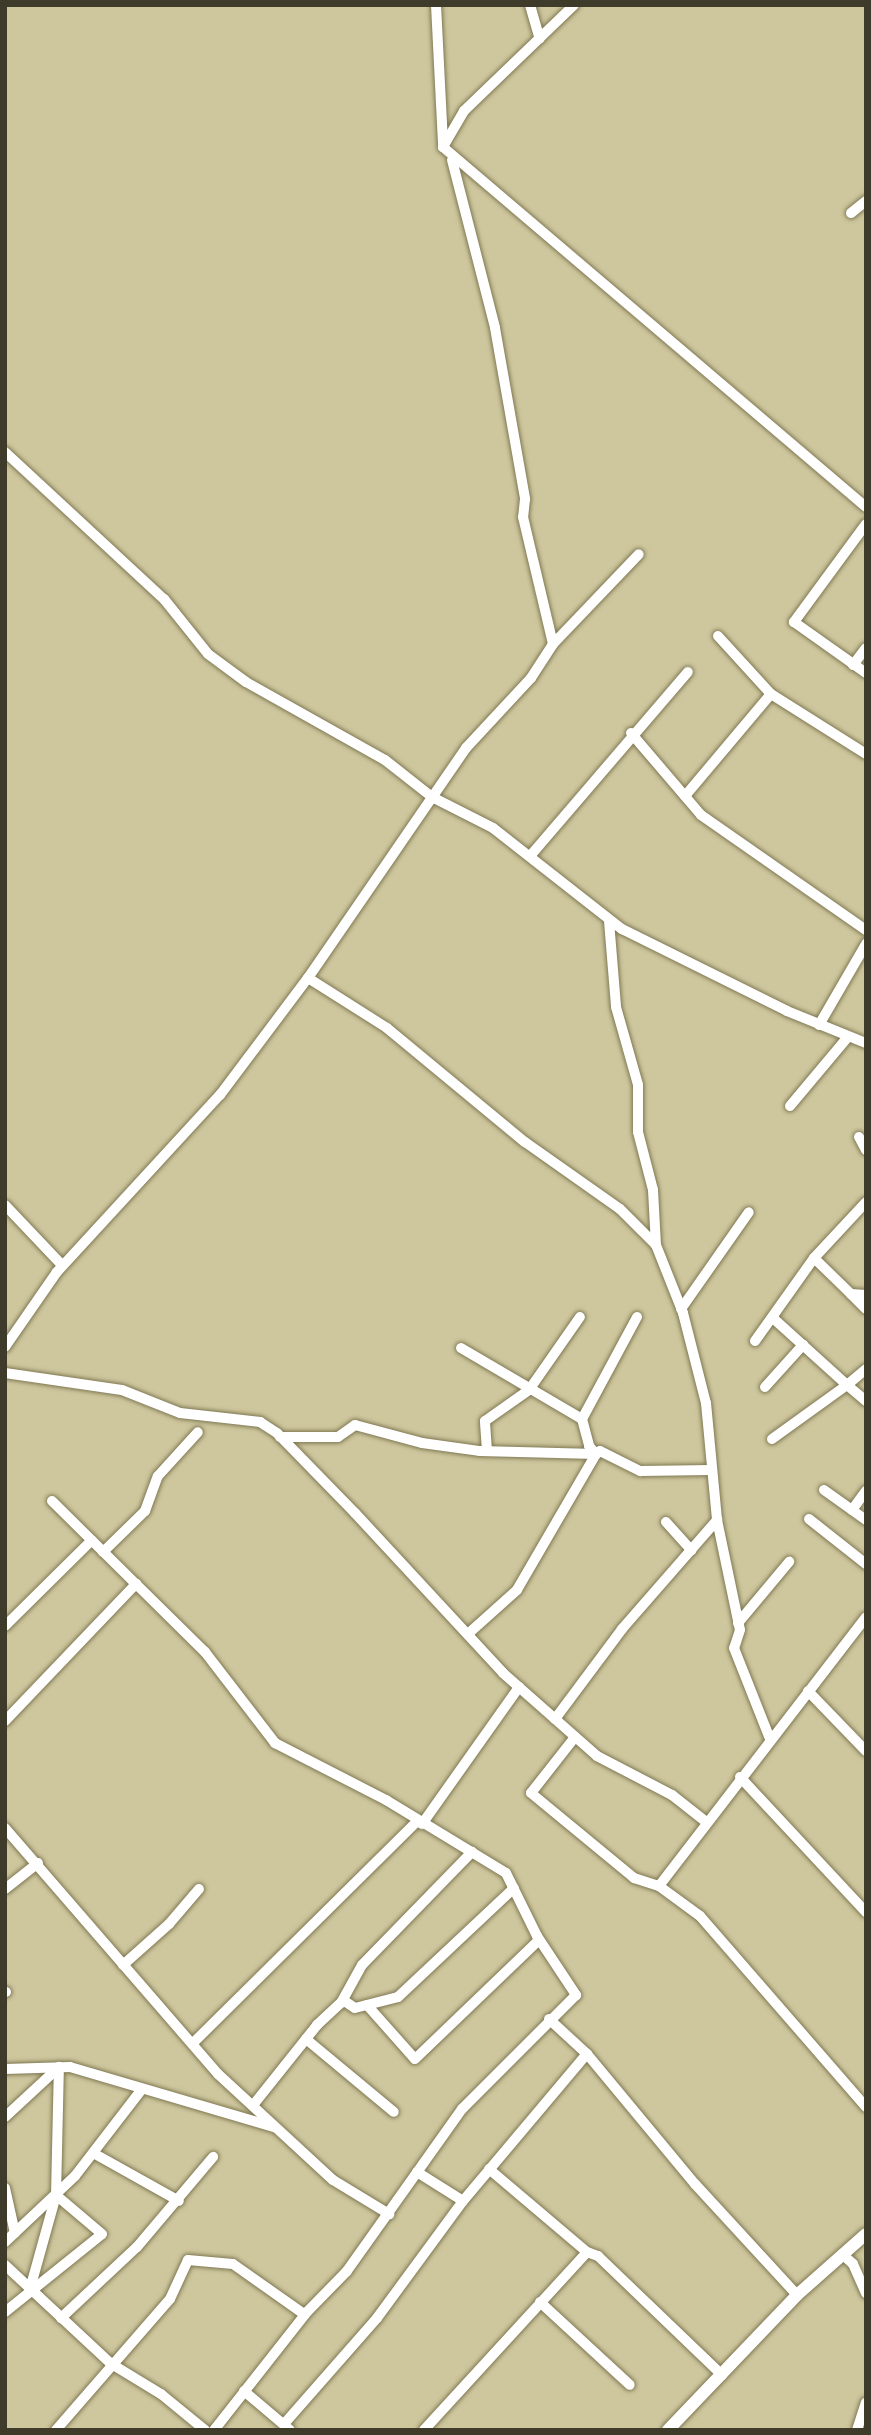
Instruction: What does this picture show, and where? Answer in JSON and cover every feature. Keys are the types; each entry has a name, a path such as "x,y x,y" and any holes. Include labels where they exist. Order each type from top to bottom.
{"street":[{"path":"436,5 443,147 457,169 495,328 524,499 523,517 553,644"},
{"path":"530,5 540,39"},
{"path":"443,147 464,111 574,5"},
{"path":"443,147 866,507"},
{"path":"851,213 866,201"},
{"path":"5,452 164,599 208,654 288,709 385,760 432,797 470,813 531,855 609,921 664,953 820,1025 866,1043"},
{"path":"866,524 794,622 866,673"},
{"path":"5,1347 62,1265 220,1095 308,978 466,748 531,678 553,644 639,554"},
{"path":"718,636 771,694 866,754"},
{"path":"853,665 866,648"},
{"path":"531,855 631,733 688,672"},
{"path":"685,796 771,694"},
{"path":"631,733 701,815 761,861 833,904 866,930"},
{"path":"609,921 616,1006 638,1085 638,1132 653,1190 656,1245 681,1309 706,1403 717,1520 738,1623 734,1648 770,1739"},
{"path":"820,1025 866,944"},
{"path":"308,978 387,1028 525,1142 620,1209 656,1245"},
{"path":"790,1106 848,1037"},
{"path":"859,1137 866,1150"},
{"path":"755,1341 774,1319 814,1258 866,1202"},
{"path":"5,1205 62,1265"},
{"path":"681,1309 750,1212"},
{"path":"814,1258 866,1309"},
{"path":"851,1294 866,1295"},
{"path":"487,1451 485,1421 530,1388 580,1317"},
{"path":"582,1419 637,1317"},
{"path":"774,1319 866,1401"},
{"path":"765,1387 803,1345"},
{"path":"461,1349 582,1419 596,1454"},
{"path":"772,1438 848,1385 866,1369"},
{"path":"5,1373 122,1390 180,1413 260,1422 280,1437 519,1687 575,1738 623,1772 672,1795 705,1821"},
{"path":"280,1437 338,1437 355,1425 422,1443 487,1451 596,1454 600,1451 640,1471 711,1470"},
{"path":"103,1552 145,1511 158,1476 198,1432"},
{"path":"468,1634 517,1590 596,1454"},
{"path":"824,1490 866,1520"},
{"path":"852,1510 866,1492"},
{"path":"52,1501 205,1652 275,1743 386,1800 506,1873 539,1940 576,1995 549,2019 462,2109 347,2271 304,2314 214,2430"},
{"path":"809,1519 866,1564"},
{"path":"555,1719 622,1629 717,1520"},
{"path":"666,1522 691,1550"},
{"path":"5,1626 92,1540"},
{"path":"738,1623 789,1562"},
{"path":"5,1721 136,1584"},
{"path":"659,1886 705,1821 866,1617"},
{"path":"193,2043 420,1822 519,1687"},
{"path":"807,1691 866,1751"},
{"path":"575,1738 531,1793 634,1878 659,1886 700,1916 865,2105"},
{"path":"740,1777 866,1912"},
{"path":"5,1828 218,2074 254,2104 333,2180 389,2214"},
{"path":"254,2104 306,2039 342,2000 362,1965 471,1852"},
{"path":"5,1889 38,1863"},
{"path":"342,2000 355,2008 398,1997 514,1888"},
{"path":"123,1965 169,1924 198,1889"},
{"path":"367,2005 415,2059 539,1940"},
{"path":"549,2019 587,2054 695,2184 796,2295"},
{"path":"306,2039 394,2112"},
{"path":"244,2391 287,2427 377,2318 463,2201 587,2054"},
{"path":"5,2069 59,2067 278,2129"},
{"path":"5,2117 59,2067"},
{"path":"30,2289 56,2195 59,2067"},
{"path":"865,2105 866,2088"},
{"path":"5,2242 95,2154 142,2089"},
{"path":"95,2154 179,2201"},
{"path":"61,2318 179,2201 213,2157"},
{"path":"489,2169 587,2252 598,2256 722,2375"},
{"path":"417,2172 463,2201"},
{"path":"5,2188 15,2233"},
{"path":"5,2312 30,2289 81,2255 102,2234 56,2195"},
{"path":"668,2430 796,2295 866,2234"},
{"path":"424,2430 587,2252"},
{"path":"842,2254 853,2264 866,2293"},
{"path":"56,2430 110,2363 170,2299 188,2260 233,2264 304,2314"},
{"path":"5,2265 110,2363 161,2394 205,2430"},
{"path":"540,2302 630,2385"},
{"path":"860,2429 866,2402"}]}
